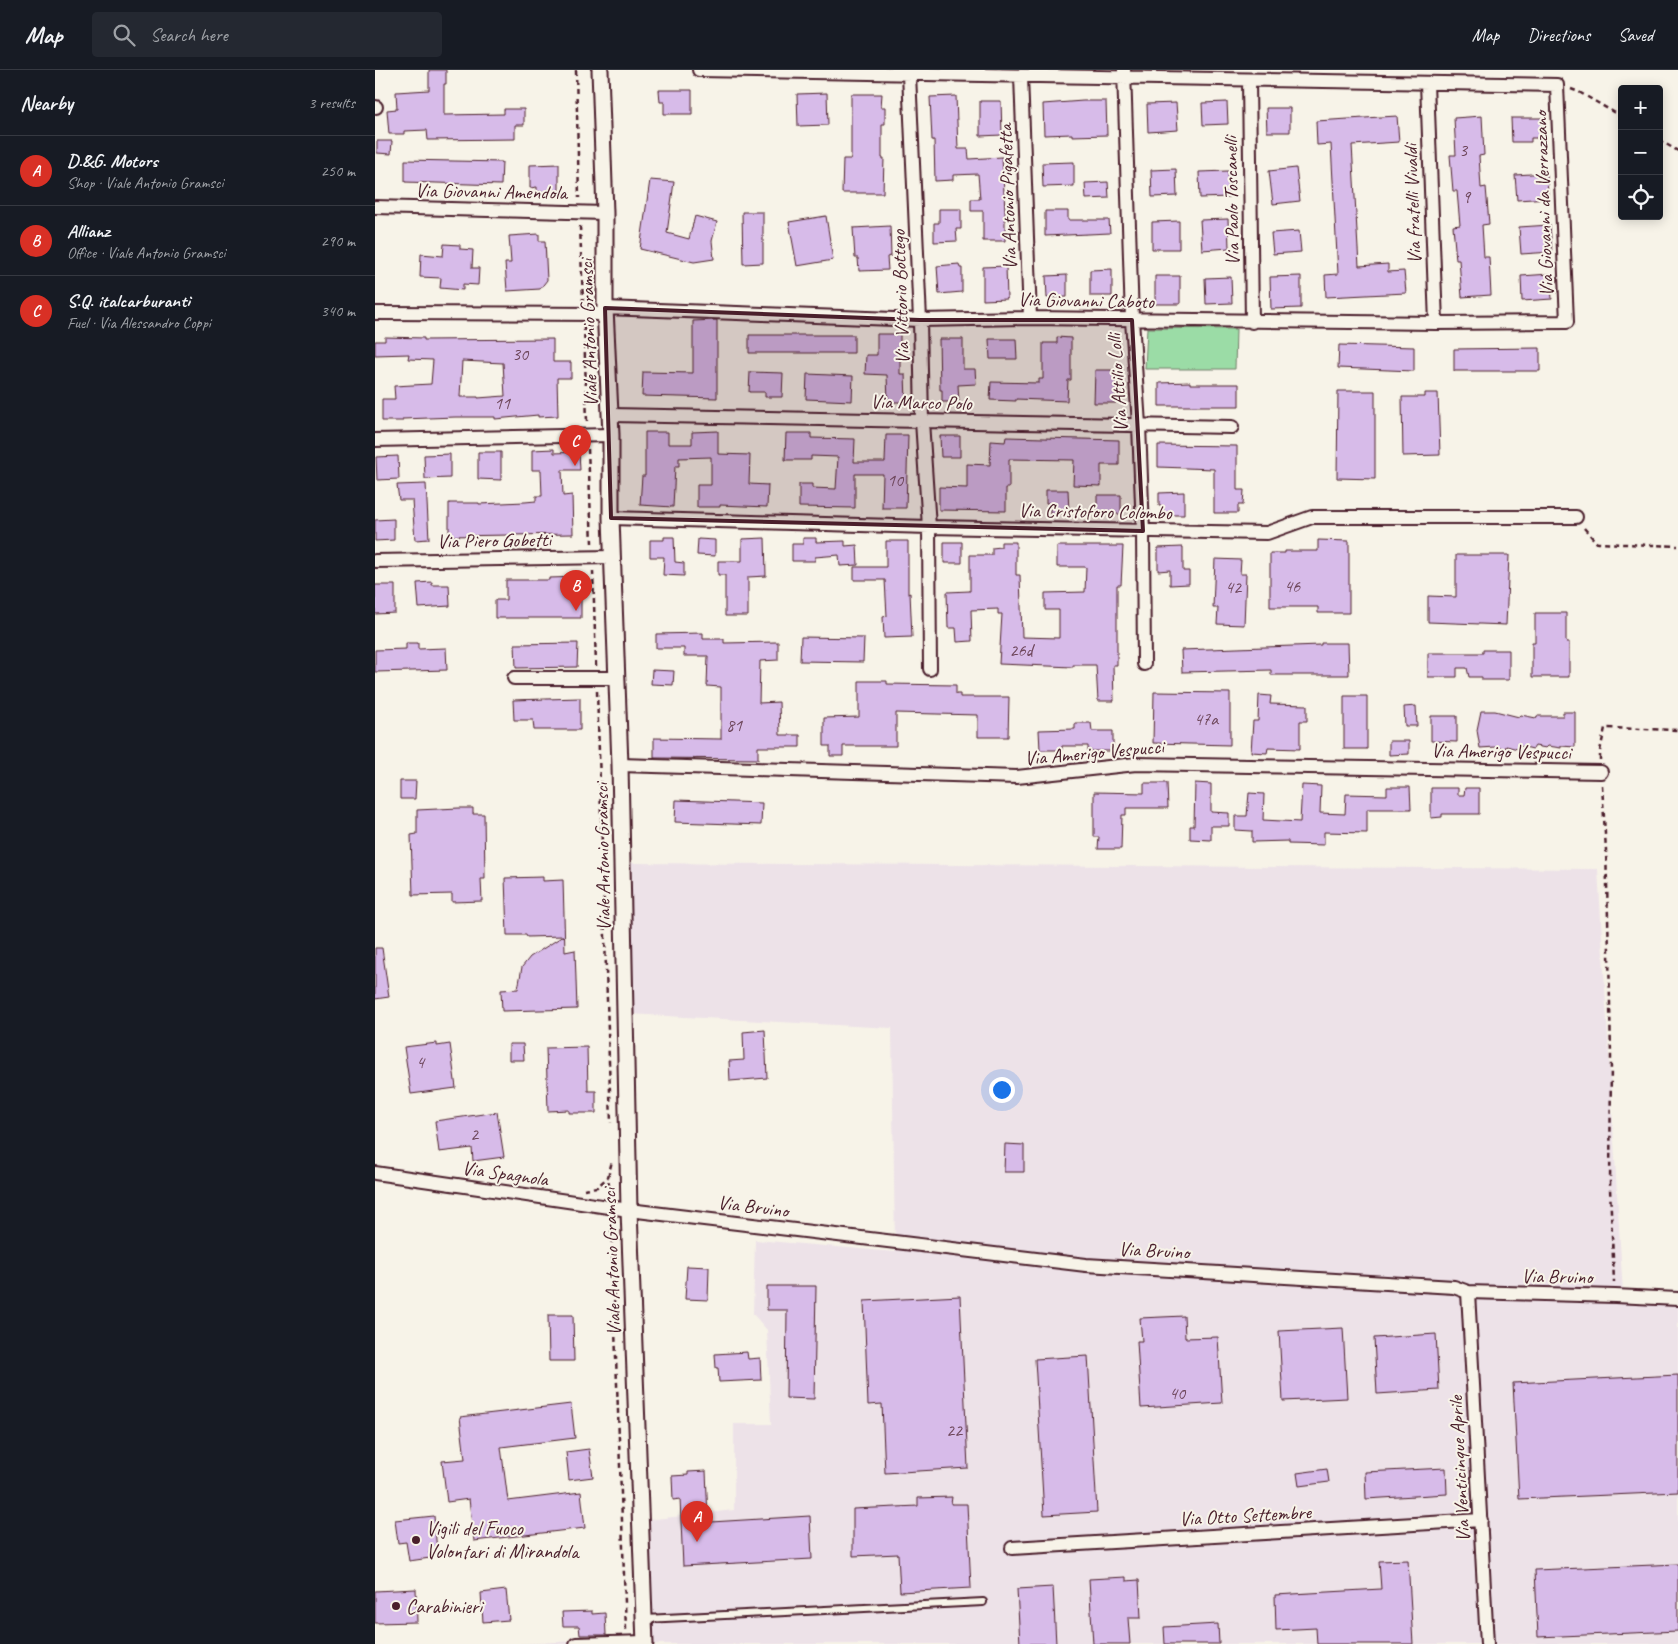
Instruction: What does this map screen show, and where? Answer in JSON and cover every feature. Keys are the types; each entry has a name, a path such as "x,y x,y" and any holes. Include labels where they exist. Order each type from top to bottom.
{"street":[{"name":"Viale Antonio Gramsci","path":"600,70 605,213 605,311 611,415 611,518 620,765 629,1210 645,1643"},
{"path":"699,70 1021,76 1124,74 1249,80 1557,85"},
{"name":"Via Vittorio Bottego","path":"909,74 920,320 922,421 929,527 930,669"},
{"name":"Via Attilio Lolli","path":"1124,74 1132,320 1139,425 1143,531 1145,664"},
{"name":"Via Antonio Pigafetta","path":"1021,76 1030,318"},
{"name":"Via Paolo Toscanelli","path":"1249,80 1251,322"},
{"name":"Via fratelli Vivaldi","path":"1427,83 1436,323"},
{"name":"Via Giovanni da Verrazzano","path":"1557,85 1567,322"},
{"name":"Via Giovanni Amendola","path":"375,207 605,213"},
{"name":"Via Giovanni Caboto","path":"375,312 584,314 605,311 920,320 1030,318 1251,322 1567,322"},
{"name":"Via Marco Polo","path":"611,415 1232,426"},
{"path":"375,440 611,435"},
{"name":"Via Cristoforo Colombo","path":"611,518 929,527 1267,533 1312,517 1576,517"},
{"name":"Via Piero Gobetti","path":"375,560 613,557"},
{"path":"514,678 617,678"},
{"name":"Via Amerigo Vespucci","path":"620,765 1017,777 1137,764 1601,772"},
{"name":"Via Spagnola","path":"375,1172 629,1210"},
{"name":"Via Bruino","path":"629,1210 1086,1265 1454,1287 1468,1292 1615,1296 1678,1300"},
{"name":"Via Venticinque Aprile","path":"1468,1292 1487,1644"},
{"name":"Via Otto Settembre","path":"1013,1548 1481,1520"},
{"path":"576,1644 645,1643"}],"lane":[{"path":"644,1619 983,1602"}],"path":[{"path":"576,70 611,1132"},
{"path":"1557,85 1579,92 1618,115"},
{"path":"1663,143 1678,152"},
{"path":"1576,517 1597,543 1678,546"},
{"path":"1615,1296 1610,1188 1611,1057 1609,952 1606,850 1600,751 1605,728 1678,730"},
{"path":"612,1152 612,1162 608,1178 626,1642"}],"highlighted area":[{"path":"605,308 920,320 1132,320 1143,531 611,518"}],"shaded area":[{"path":"628,863 1598,869 1623,1295 1678,1301 1678,1644 519,1644 653,1637 647,1520 734,1510 734,1424 771,1424 767,1330 753,1314 755,1240 895,1252 892,1028 629,1014"}],"green space":[{"path":"1147,328 1236,329 1235,369 1145,369"}],"building":[{"path":"429,70 446,70 444,115 504,114 504,109 524,109 524,125 515,125 515,139 428,140 427,130 404,131 404,134 389,134 387,110 397,109 396,92 429,90"},
{"path":"659,90 692,90 692,114 664,114 664,102 660,102"},
{"path":"827,93 828,125 798,126 797,94"},
{"path":"851,94 882,94 881,107 885,107 885,124 882,124 882,158 884,158 883,193 842,193 843,159 851,159"},
{"path":"956,96 958,149 968,149 969,159 1002,157 1005,241 983,241 983,211 971,211 971,199 980,199 978,174 953,175 953,180 935,181 930,97"},
{"path":"980,101 1001,101 1002,135 980,136"},
{"path":"1106,101 1107,135 1044,135 1043,104"},
{"path":"1227,102 1228,124 1203,125 1202,103"},
{"path":"1176,103 1178,130 1148,132 1147,104"},
{"path":"1266,108 1290,108 1290,132 1267,132"},
{"path":"1397,116 1399,142 1352,145 1359,266 1388,264 1388,272 1404,271 1406,293 1326,297 1325,275 1338,274 1331,144 1317,145 1316,121"},
{"path":"1482,116 1484,155 1479,156 1481,188 1486,187 1489,224 1482,225 1484,257 1489,257 1491,295 1462,297 1459,260 1456,260 1453,226 1460,225 1457,191 1453,191 1450,155 1456,155 1454,118"},
{"path":"1511,118 1544,118 1545,138 1531,138 1531,142 1512,142"},
{"path":"377,141 392,141 391,154 377,153"},
{"path":"405,160 502,162 501,185 405,182"},
{"path":"1074,162 1074,186 1043,187 1042,163"},
{"path":"559,164 559,191 537,192 537,187 530,188 530,165"},
{"path":"1296,168 1300,201 1273,204 1269,171"},
{"path":"1176,169 1177,196 1152,197 1151,170"},
{"path":"1228,171 1229,197 1200,198 1199,172"},
{"path":"1547,173 1548,198 1517,200 1515,175"},
{"path":"650,180 674,182 667,233 689,239 695,216 717,222 712,241 714,259 694,262 640,249"},
{"path":"1108,182 1109,198 1086,199 1085,183"},
{"path":"939,209 961,209 961,229 956,229 957,241 934,242 934,223 939,223"},
{"path":"1045,211 1068,211 1068,220 1109,220 1110,233 1045,236"},
{"path":"742,212 763,212 763,263 743,264"},
{"path":"826,216 833,260 797,266 789,222"},
{"path":"1228,219 1229,248 1202,250 1200,220"},
{"path":"1179,221 1179,249 1152,249 1152,222"},
{"path":"1550,225 1552,252 1521,254 1519,227"},
{"path":"890,226 891,256 887,257 888,270 859,271 858,258 855,258 853,228"},
{"path":"1299,231 1301,252 1273,254 1271,233"},
{"path":"539,234 539,241 545,241 547,280 540,289 507,291 505,263 511,263 509,236"},
{"path":"444,244 460,245 460,249 473,250 472,268 479,268 478,285 463,284 463,290 440,288 441,278 420,277 421,254 443,256"},
{"path":"959,264 960,268 962,268 962,292 939,294 937,266"},
{"path":"1006,266 1007,299 983,300 983,267"},
{"path":"1112,269 1112,296 1090,296 1090,270"},
{"path":"1550,274 1552,299 1522,301 1521,276"},
{"path":"1067,275 1067,297 1047,298 1046,276"},
{"path":"1155,276 1180,276 1180,304 1155,304"},
{"path":"1301,276 1301,308 1271,309 1270,277"},
{"path":"1231,277 1232,303 1206,304 1205,278"},
{"path":"717,320 717,398 642,396 643,372 693,373 693,321"},
{"path":"877,334 900,334 900,374 905,374 906,402 888,402 887,375 865,374 866,355 877,355"},
{"path":"749,335 854,335 854,353 749,353"},
{"path":"385,337 424,338 424,340 553,339 553,362 571,362 571,378 557,378 558,416 538,417 538,415 495,419 495,417 455,417 382,421 382,399 395,399 394,386 431,384 433,360 408,359 409,354 375,355 375,341 385,341","holes":["462,361 503,363 505,396 460,397"]},
{"path":"1057,337 1071,338 1071,380 1068,380 1067,401 990,400 991,382 1039,383 1039,379 1043,379 1043,343 1057,343"},
{"path":"939,339 963,339 963,369 975,369 976,384 958,385 959,402 942,402"},
{"path":"989,339 1016,339 1017,359 990,359"},
{"path":"1339,345 1414,347 1414,371 1338,368"},
{"path":"1540,348 1540,371 1454,371 1454,349"},
{"path":"1095,370 1116,370 1116,403 1094,403"},
{"path":"750,372 783,373 782,397 765,397 765,392 749,392"},
{"path":"807,374 853,376 852,401 806,399"},
{"path":"1190,382 1190,384 1239,384 1239,406 1159,406 1159,383"},
{"path":"1338,391 1375,391 1375,479 1337,478"},
{"path":"1425,393 1438,393 1440,455 1403,456 1402,397 1425,397"},
{"path":"718,431 718,454 750,455 749,484 768,485 767,507 720,505 720,507 697,507 697,485 711,485 711,457 679,458 679,466 675,466 673,507 640,505 642,476 645,476 645,432 668,432 668,444 692,444 692,432"},
{"path":"786,433 811,433 811,438 855,439 854,462 885,462 886,435 908,435 906,508 882,508 883,474 855,474 855,508 799,507 799,484 812,484 812,488 836,489 838,457 811,456 811,460 785,460"},
{"path":"940,436 960,436 960,457 941,457"},
{"path":"1006,437 1119,440 1119,465 1101,465 1101,486 1073,485 1074,460 1009,459 1009,488 1006,488 1006,511 939,510 939,487 967,488 967,464 990,465 991,441 1005,442"},
{"path":"1158,445 1237,446 1237,490 1244,490 1243,505 1238,505 1238,513 1214,513 1214,469 1158,467"},
{"path":"554,449 554,453 579,452 580,470 562,470 563,496 572,495 573,534 449,536 449,503 479,504 536,501 536,496 542,496 541,470 532,470 532,450"},
{"path":"478,452 501,452 501,480 478,479"},
{"path":"450,454 450,478 425,479 424,455"},
{"path":"398,456 399,479 377,480 376,457"},
{"path":"426,484 429,539 415,540 412,500 399,500 397,485"},
{"path":"1046,490 1068,490 1069,513 1050,514 1050,503 1046,503"},
{"path":"1184,492 1184,515 1163,515 1163,506 1159,506 1159,493"},
{"path":"1097,495 1121,495 1121,514 1097,514"},
{"path":"394,519 394,540 375,541 375,520"},
{"path":"664,537 674,537 675,562 684,563 684,576 663,575 664,557 650,557 650,540 664,540"},
{"path":"765,538 766,576 748,577 748,616 725,616 725,575 718,575 718,561 742,561 742,539"},
{"path":"803,538 816,538 816,542 845,541 845,546 857,545 858,565 840,566 839,555 815,557 815,561 792,561 792,544 803,544"},
{"path":"698,539 715,540 715,556 697,555"},
{"path":"1318,540 1349,541 1349,613 1318,613 1318,607 1270,607 1270,553 1318,551"},
{"path":"886,541 908,541 908,594 910,593 912,637 884,638 883,617 887,616 885,580 854,580 854,567 886,567"},
{"path":"944,542 962,542 962,563 944,563"},
{"path":"1001,542 1016,542 1016,575 1020,575 1022,637 1059,638 1059,610 1045,610 1045,593 1085,592 1086,567 1057,567 1057,546 1123,546 1121,585 1117,585 1117,665 1113,665 1114,701 1098,701 1096,665 1073,665 1073,667 999,664 1002,614 998,614 998,609 971,610 972,641 957,642 956,628 948,628 947,592 970,591 970,555 992,555 992,548 1001,547"},
{"path":"1183,547 1183,571 1189,571 1189,584 1170,585 1170,570 1158,571 1158,548"},
{"path":"1456,555 1509,555 1506,625 1428,622 1428,596 1456,597"},
{"path":"1215,559 1241,560 1240,574 1246,574 1244,625 1217,624 1218,608 1213,608"},
{"path":"581,577 581,618 495,618 495,600 506,600 506,580 549,580 549,578"},
{"path":"432,582 432,585 449,585 450,606 419,608 417,583"},
{"path":"375,585 395,585 395,613 375,614"},
{"path":"1535,613 1566,613 1566,642 1569,642 1569,677 1532,677 1532,642 1535,642"},
{"path":"703,633 703,639 724,639 724,643 778,642 778,660 760,661 759,703 779,702 780,735 800,735 800,747 758,747 758,759 654,758 654,738 721,739 721,687 707,686 708,656 684,656 684,648 656,648 656,634"},
{"path":"801,637 864,638 863,662 800,661"},
{"path":"406,643 418,643 418,649 446,648 447,670 375,672 375,650 406,649"},
{"path":"578,643 577,667 516,668 515,644"},
{"path":"1321,643 1348,643 1349,675 1271,675 1271,670 1182,672 1181,650 1321,645"},
{"path":"1483,650 1509,650 1509,680 1482,680 1482,677 1469,677 1467,668 1457,668 1457,677 1428,677 1428,653 1483,653"},
{"path":"652,670 674,671 673,685 651,684"},
{"path":"859,681 887,681 887,684 956,685 956,694 960,694 960,697 1009,697 1008,737 978,737 978,715 896,713 896,746 843,746 843,756 830,756 830,746 824,746 824,718 859,717"},
{"path":"1154,692 1230,693 1230,745 1153,743"},
{"path":"1259,695 1271,696 1270,704 1307,705 1307,721 1300,721 1300,749 1268,748 1267,753 1251,752 1253,721 1258,721"},
{"path":"1344,696 1367,696 1367,749 1344,749"},
{"path":"580,698 580,730 534,730 533,720 514,720 513,700"},
{"path":"1416,706 1417,726 1405,726 1404,707"},
{"path":"1481,711 1495,711 1519,717 1521,715 1536,718 1537,716 1563,716 1563,712 1575,712 1575,747 1561,746 1561,748 1548,746 1546,748 1535,746 1533,749 1520,746 1518,749 1506,746 1505,749 1496,747 1480,748 1477,730"},
{"path":"1431,716 1457,716 1457,742 1431,741"},
{"path":"1075,723 1091,723 1092,731 1113,731 1113,751 1088,751 1088,746 1062,746 1062,750 1040,750 1039,730 1075,729"},
{"path":"1389,741 1409,741 1409,754 1389,755"},
{"path":"400,781 416,781 415,799 400,799"},
{"path":"1144,783 1167,783 1168,808 1126,808 1126,815 1122,815 1121,849 1098,849 1099,837 1094,837 1094,792 1144,793"},
{"path":"1195,783 1211,784 1211,812 1229,813 1229,826 1211,826 1211,840 1190,839 1190,826 1194,826"},
{"path":"1302,785 1321,786 1320,813 1345,814 1346,794 1387,795 1387,787 1410,787 1411,809 1367,809 1367,833 1324,832 1324,845 1288,844 1288,841 1252,842 1252,831 1235,830 1235,816 1247,816 1249,793 1264,794 1263,820 1300,822"},
{"path":"1431,788 1458,788 1458,795 1464,795 1465,788 1479,788 1479,814 1442,814 1442,817 1431,818"},
{"path":"676,800 762,803 761,825 675,822"},
{"path":"473,808 473,814 484,814 485,879 481,879 482,901 452,902 452,894 413,895 411,835 417,834 417,810"},
{"path":"543,877 543,881 563,880 565,952 575,950 577,1009 502,1011 501,990 518,989 522,967 530,957 563,936 527,937 526,935 507,935 505,878"},
{"path":"375,948 382,948 389,997 375,999"},
{"path":"765,1030 767,1078 730,1081 729,1061 744,1060 743,1032"},
{"path":"437,1043 437,1046 450,1044 456,1088 411,1094 404,1047"},
{"path":"509,1044 523,1044 524,1060 509,1060"},
{"path":"587,1047 588,1091 596,1091 596,1113 569,1113 569,1110 548,1111 546,1048"},
{"path":"497,1112 504,1157 473,1161 472,1148 439,1152 435,1121"},
{"path":"1005,1144 1024,1145 1024,1172 1004,1172"},
{"path":"687,1266 709,1267 708,1300 685,1299"},
{"path":"767,1286 816,1286 814,1399 786,1398 787,1310 767,1310"},
{"path":"960,1296 968,1468 885,1473 882,1404 868,1405 864,1301"},
{"path":"548,1315 573,1315 574,1361 549,1361"},
{"path":"1184,1316 1185,1338 1218,1337 1222,1403 1141,1408 1137,1341 1142,1341 1140,1318"},
{"path":"1343,1328 1347,1398 1283,1401 1279,1331"},
{"path":"1436,1334 1439,1390 1377,1394 1374,1338"},
{"path":"747,1352 748,1359 760,1358 761,1380 719,1382 715,1354"},
{"path":"1088,1356 1097,1512 1044,1515 1035,1359"},
{"path":"1678,1375 1678,1492 1519,1499 1513,1383"},
{"path":"571,1404 575,1438 501,1447 508,1501 581,1492 585,1528 474,1541 469,1499 447,1502 442,1461 465,1459 460,1417"},
{"path":"589,1449 593,1477 569,1480 566,1452"},
{"path":"1446,1468 1447,1494 1366,1499 1365,1472"},
{"path":"1327,1469 1329,1482 1299,1486 1297,1473"},
{"path":"706,1471 708,1519 711,1519 711,1522 810,1516 812,1559 683,1566 680,1499 673,1500 672,1476 688,1475 688,1472"},
{"path":"952,1497 951,1504 967,1504 971,1588 900,1592 898,1554 853,1556 853,1509 918,1506 918,1498"},
{"name":"Vigili del Fuoco Volontari di Mirandola","path":"434,1516 437,1552 429,1552 430,1558 409,1561 406,1542 398,1543 395,1520"},
{"path":"1408,1560 1413,1644 1317,1644 1316,1628 1276,1630 1275,1595 1381,1589 1379,1561"},
{"path":"1678,1564 1678,1631 1538,1637 1535,1570"},
{"path":"1126,1577 1126,1581 1139,1580 1141,1618 1128,1618 1130,1644 1093,1644 1089,1579"},
{"path":"1053,1587 1056,1644 1020,1644 1017,1589"},
{"name":"Carabinieri","path":"416,1589 417,1622 375,1623 375,1591"},
{"path":"506,1590 509,1620 483,1622 481,1593"},
{"path":"592,1611 592,1614 605,1613 606,1635 580,1635 579,1626 563,1626 562,1612"},
{"path":"1218,1624 1219,1644 1165,1644 1164,1627"}],"place":[{"name":"S.Q. italcarburanti","path":"575,466"},
{"name":"Allianz","path":"576,611"},
{"name":"Vigili del Fuoco Volontari di Mirandola","path":"416,1540"},
{"name":"D.&G. Motors","path":"697,1542"},
{"name":"Carabinieri","path":"396,1606"}]}
